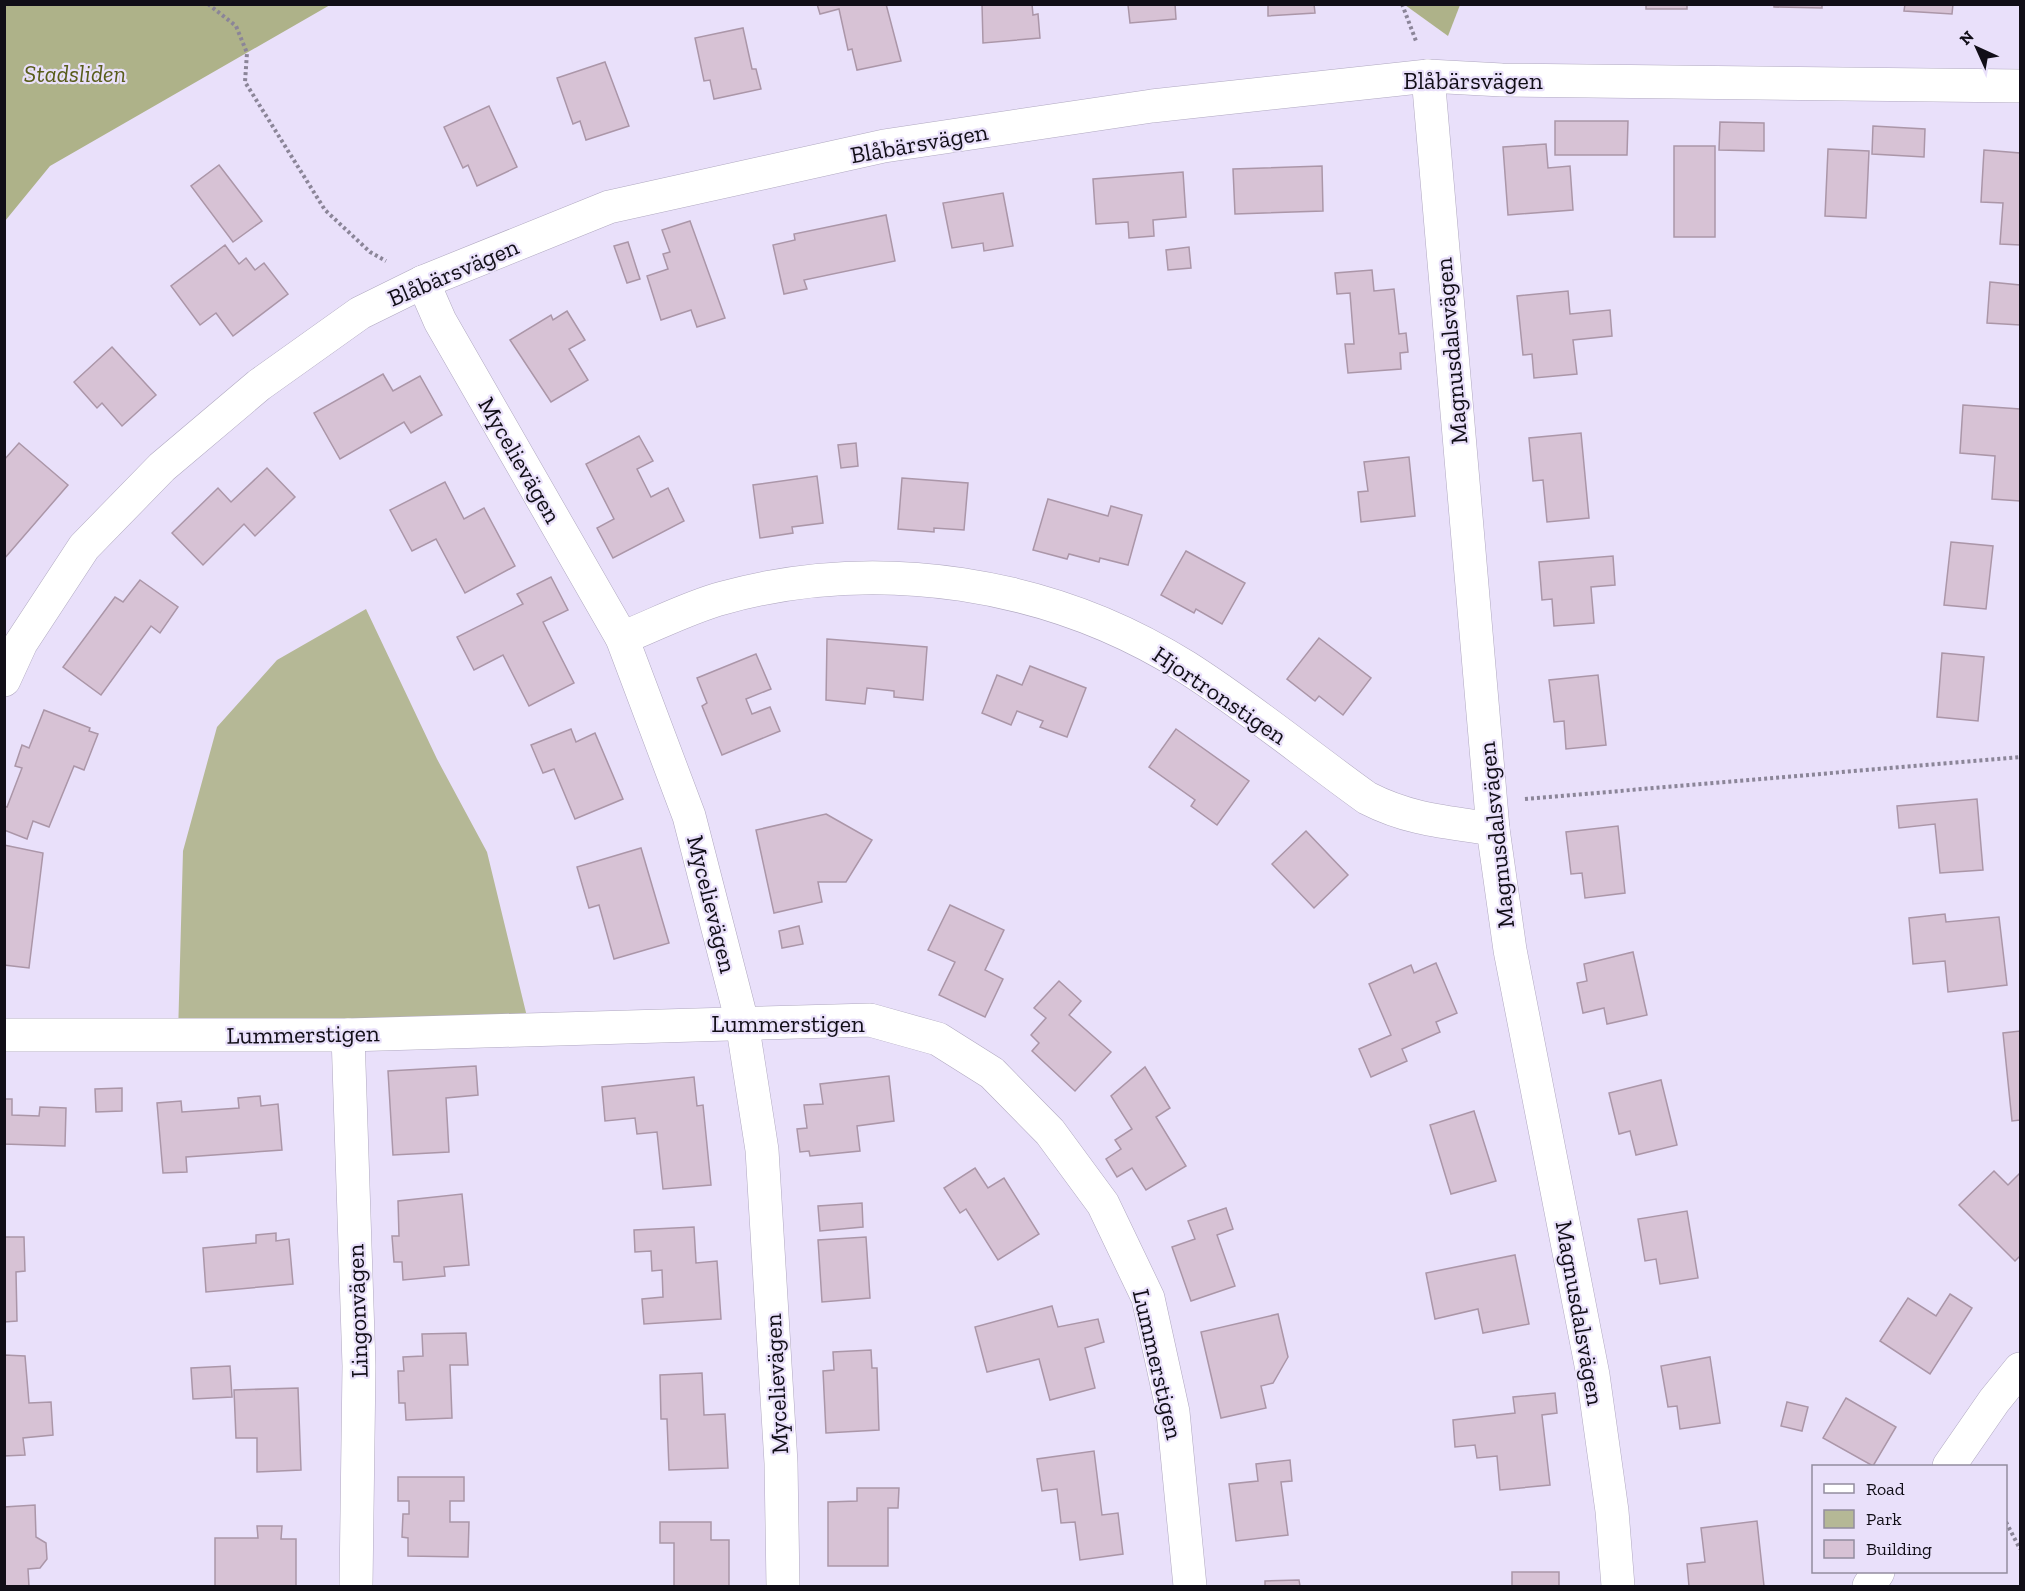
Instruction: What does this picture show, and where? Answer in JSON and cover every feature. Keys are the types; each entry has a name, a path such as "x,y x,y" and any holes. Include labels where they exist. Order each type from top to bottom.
{"street":[{"name":"Blåbärsvägen","path":"4,680 21,643 84,547 162,467 259,386 351,320 423,282 609,207 884,146 1152,106 1428,76 1502,80 2020,86"},
{"name":"Magnusdalsvägen","path":"1428,76 1492,815 1518,994 1593,1375 1612,1511 1618,1587"},
{"name":"Mycelievägen","path":"423,282 440,321 622,638 689,816 742,1022 762,1150 781,1463 783,1587"},
{"name":"Hjortronstigen","path":"622,638 723,598 802,583 888,576 978,587 1079,614 1145,644 1187,668 1367,798 1385,807 1412,818 1492,815"},
{"name":"Lummerstigen","path":"4,1035 348,1035 870,1020 938,1039 992,1073 1050,1132 1102,1204 1148,1298 1173,1412 1190,1587"},
{"name":"Lingonvägen","path":"348,1035 359,1366 356,1587"},
{"path":"1950,1465 1994,1401 2020,1369"},
{"path":"1869,1587 1877,1573"}],"path":[{"path":"208,4 236,26 247,53 245,82 325,210 370,252 423,282"},
{"path":"1492,815 2020,757"},
{"path":"2007,1524 2020,1549"}],"green space":[{"name":"Stadsliden","path":"5,4 330,5 50,166 5,221"},
{"path":"1460,4 1448,36 1405,5"},
{"path":"366,609 437,759 487,852 530,1029 178,1035 183,851 217,727 277,660"}],"building":[{"path":"817,4 886,4 901,61 857,70 852,49 848,50 839,9 820,14"},
{"path":"982,4 1032,4 1033,15 1038,14 1040,38 983,43"},
{"path":"1125,4 1175,4 1176,19 1130,23 1128,5"},
{"path":"1268,4 1314,4 1315,13 1268,16"},
{"path":"1646,4 1687,4 1687,9 1646,9"},
{"path":"1774,4 1822,4 1822,8 1774,7"},
{"path":"1905,4 1953,4 1952,14 1904,11"},
{"path":"743,28 752,69 756,69 761,89 714,99 710,80 704,81 695,38"},
{"path":"605,62 629,126 586,140 580,121 573,124 557,78"},
{"path":"489,106 517,167 477,186 468,165 463,168 444,127"},
{"path":"1555,121 1628,121 1627,155 1555,155"},
{"path":"1720,122 1764,123 1764,151 1719,150"},
{"path":"1873,126 1925,129 1924,157 1872,154"},
{"path":"1546,144 1548,168 1570,166 1573,210 1508,215 1503,147"},
{"path":"1674,146 1715,146 1715,237 1674,237"},
{"path":"1828,149 1869,151 1866,218 1825,216"},
{"path":"1984,150 2020,153 2020,245 2000,244 2003,203 1981,202"},
{"path":"219,165 262,221 233,242 191,186"},
{"path":"1322,166 1323,211 1235,214 1233,169"},
{"path":"1183,172 1186,217 1153,220 1154,236 1129,238 1128,222 1096,224 1093,179"},
{"path":"1003,193 1013,246 984,251 983,243 952,248 943,203"},
{"path":"886,215 895,261 804,280 807,289 784,294 773,245 795,240 794,234"},
{"path":"690,221 725,318 697,327 691,310 661,320 647,276 668,269 663,254 670,252 662,230"},
{"path":"628,242 640,279 627,283 614,246"},
{"path":"225,245 239,264 246,258 255,270 264,263 288,294 233,336 216,313 200,325 171,286"},
{"path":"1189,247 1191,268 1168,270 1166,250"},
{"path":"1372,270 1374,291 1394,289 1399,334 1406,333 1408,352 1400,353 1401,369 1348,373 1345,344 1354,344 1350,293 1337,294 1335,273"},
{"path":"1990,282 2020,285 2020,325 1987,323"},
{"path":"1568,291 1570,314 1610,310 1612,336 1573,340 1577,374 1534,378 1532,354 1523,355 1517,296"},
{"path":"567,311 585,340 569,349 588,380 551,402 510,340 551,315 553,320"},
{"path":"112,347 156,395 122,426 102,403 97,408 74,382"},
{"path":"383,374 393,391 420,376 442,415 411,433 404,422 340,459 314,413"},
{"path":"1963,405 2020,409 2020,501 1992,499 1995,456 1960,453"},
{"path":"1581,433 1589,518 1547,522 1543,480 1533,481 1529,438"},
{"path":"639,436 653,461 637,469 651,497 668,488 684,521 613,558 597,528 614,519 586,464"},
{"path":"19,443 68,485 4,559 4,460"},
{"path":"856,443 858,466 841,468 838,445"},
{"path":"1409,457 1415,516 1361,522 1358,492 1368,491 1364,462"},
{"path":"267,468 295,497 255,536 244,524 203,565 172,533 218,488 231,502"},
{"path":"817,476 823,523 792,527 793,533 760,538 753,485"},
{"path":"902,478 968,483 964,530 934,528 934,532 898,529"},
{"path":"445,482 464,519 484,508 515,566 465,593 436,539 412,551 390,510"},
{"path":"1048,499 1108,516 1111,506 1142,515 1128,565 1100,558 1099,562 1069,554 1067,559 1033,550"},
{"path":"1951,542 1993,546 1986,609 1944,605"},
{"path":"1186,551 1245,583 1222,624 1196,609 1194,613 1161,595"},
{"path":"1613,556 1615,585 1591,587 1594,623 1554,626 1552,599 1542,600 1539,562"},
{"path":"551,577 568,610 543,622 574,683 529,706 503,655 474,670 457,637 523,604 517,594"},
{"path":"140,580 178,607 160,633 151,626 101,695 63,667 115,597 123,602"},
{"path":"1319,638 1371,678 1343,715 1319,696 1315,701 1287,679"},
{"path":"827,639 927,647 923,700 894,697 894,691 867,688 865,704 826,700"},
{"path":"1942,653 1984,657 1978,721 1937,717"},
{"path":"756,654 771,689 746,699 752,714 770,707 780,731 722,755 702,706 707,703 697,678"},
{"path":"1030,666 1086,688 1067,737 1040,727 1043,721 1017,711 1011,725 982,713 997,675 1022,685"},
{"path":"1598,675 1606,745 1566,749 1564,721 1554,722 1549,680"},
{"path":"44,710 90,728 89,731 98,734 84,770 74,766 49,827 33,821 27,839 4,830 4,806 7,807 22,768 15,766 22,745 29,748"},
{"path":"571,729 576,742 595,733 623,799 575,819 554,769 543,773 531,745"},
{"path":"1176,729 1249,781 1217,825 1191,806 1195,800 1149,767"},
{"path":"1977,799 1983,870 1940,873 1935,824 1899,828 1897,806"},
{"path":"826,814 872,840 846,882 818,882 822,902 774,913 756,830"},
{"path":"1618,826 1625,893 1585,898 1582,873 1571,874 1566,832"},
{"path":"1306,831 1348,875 1314,908 1272,864"},
{"path":"4,845 43,853 29,968 4,965"},
{"path":"641,848 669,943 614,959 599,905 589,908 577,867"},
{"path":"950,905 1004,930 985,970 1003,979 985,1017 939,995 955,962 928,950"},
{"path":"1945,914 1946,922 1999,917 2007,985 1948,992 1945,961 1913,964 1909,918"},
{"path":"799,926 803,944 782,948 779,931"},
{"path":"1633,952 1647,1015 1607,1024 1604,1008 1583,1013 1577,983 1587,981 1584,964"},
{"path":"1436,963 1457,1013 1436,1022 1440,1032 1402,1049 1407,1061 1371,1077 1359,1049 1391,1035 1369,984 1411,965 1414,973"},
{"path":"1059,981 1081,1001 1069,1015 1111,1052 1075,1091 1032,1051 1039,1043 1031,1035 1046,1018 1034,1008"},
{"path":"2020,1031 2020,1120 2012,1121 2003,1033"},
{"path":"476,1066 478,1095 446,1098 449,1152 393,1155 388,1071"},
{"path":"1145,1067 1170,1108 1156,1117 1186,1166 1146,1190 1132,1168 1117,1177 1106,1159 1121,1149 1115,1140 1132,1129 1111,1096"},
{"path":"889,1076 894,1121 857,1126 860,1151 810,1156 809,1151 800,1152 797,1129 807,1128 804,1105 823,1104 820,1084"},
{"path":"694,1077 697,1106 703,1105 711,1185 663,1189 657,1132 637,1134 635,1118 605,1121 602,1087"},
{"path":"1661,1080 1677,1145 1636,1155 1630,1131 1619,1134 1609,1093"},
{"path":"122,1088 122,1111 96,1112 95,1089"},
{"path":"260,1096 261,1106 278,1104 282,1150 186,1157 187,1172 163,1173 157,1103 181,1101 182,1112 239,1108 238,1098"},
{"path":"4,1099 12,1099 12,1115 39,1116 40,1107 66,1108 65,1146 4,1144"},
{"path":"1474,1111 1496,1181 1451,1194 1430,1125"},
{"path":"975,1168 988,1188 1004,1178 1039,1234 998,1260 966,1209 960,1213 944,1188"},
{"path":"1994,1171 2008,1185 2020,1173 2020,1256 2015,1261 1959,1205"},
{"path":"462,1194 469,1265 444,1267 445,1276 403,1280 402,1262 394,1262 392,1236 399,1236 398,1201"},
{"path":"862,1203 863,1227 820,1231 818,1206"},
{"path":"1226,1208 1233,1229 1217,1235 1235,1286 1191,1301 1172,1247 1195,1239 1188,1221"},
{"path":"1687,1211 1698,1278 1660,1284 1656,1259 1645,1261 1638,1219"},
{"path":"694,1227 696,1263 717,1261 721,1319 644,1324 642,1299 663,1297 662,1270 652,1271 651,1251 635,1252 634,1230"},
{"path":"276,1233 276,1241 289,1239 293,1284 206,1292 203,1248 256,1243 256,1235"},
{"path":"4,1237 24,1237 25,1271 16,1272 17,1321 4,1322"},
{"path":"866,1237 870,1298 822,1302 818,1240"},
{"path":"1515,1255 1529,1324 1483,1333 1478,1309 1435,1319 1426,1273"},
{"path":"1950,1294 1972,1308 1930,1374 1880,1341 1908,1298 1936,1316"},
{"path":"1052,1306 1058,1327 1098,1319 1104,1342 1085,1348 1095,1388 1050,1400 1039,1359 987,1372 975,1327"},
{"path":"1278,1314 1288,1357 1273,1383 1261,1386 1266,1408 1221,1418 1201,1332"},
{"path":"466,1333 468,1365 450,1365 452,1418 406,1420 405,1403 399,1403 398,1371 404,1371 403,1357 423,1356 422,1334"},
{"path":"871,1350 872,1368 877,1368 879,1430 826,1433 823,1371 834,1370 833,1352"},
{"path":"4,1355 25,1356 29,1403 51,1402 53,1435 23,1438 25,1455 4,1456"},
{"path":"1710,1357 1720,1423 1680,1429 1677,1406 1668,1407 1661,1366"},
{"path":"230,1366 232,1397 193,1399 191,1368"},
{"path":"702,1373 704,1415 725,1414 728,1468 669,1470 667,1419 661,1419 660,1375"},
{"path":"298,1388 301,1470 257,1472 257,1438 236,1438 234,1390"},
{"path":"1555,1393 1557,1413 1542,1415 1550,1485 1500,1490 1497,1456 1477,1458 1475,1445 1455,1447 1453,1420 1515,1413 1513,1397"},
{"path":"1846,1398 1896,1427 1874,1465 1823,1438"},
{"path":"1787,1402 1808,1407 1802,1431 1781,1426"},
{"path":"1094,1451 1102,1515 1118,1513 1123,1554 1080,1560 1075,1522 1061,1523 1057,1489 1042,1491 1037,1459"},
{"path":"1290,1460 1292,1481 1281,1482 1288,1535 1236,1541 1229,1484 1258,1481 1256,1464"},
{"path":"398,1477 464,1477 464,1501 450,1501 450,1522 469,1522 468,1557 408,1556 408,1538 402,1537 403,1514 409,1514 409,1501 398,1501"},
{"path":"857,1488 899,1488 898,1508 888,1508 888,1566 828,1566 828,1502 857,1501"},
{"path":"35,1505 36,1537 46,1543 47,1559 40,1568 28,1569 29,1586 4,1586 4,1507"},
{"path":"1757,1521 1764,1586 1689,1586 1687,1564 1705,1562 1701,1528"},
{"path":"660,1522 711,1522 711,1540 729,1540 729,1586 674,1586 674,1543 660,1543"},
{"path":"257,1526 282,1526 281,1539 296,1539 296,1586 215,1586 215,1538 258,1538"},
{"path":"1512,1572 1559,1572 1559,1586 1512,1586"},
{"path":"1299,1580 1300,1586 1265,1586 1265,1581"}]}
